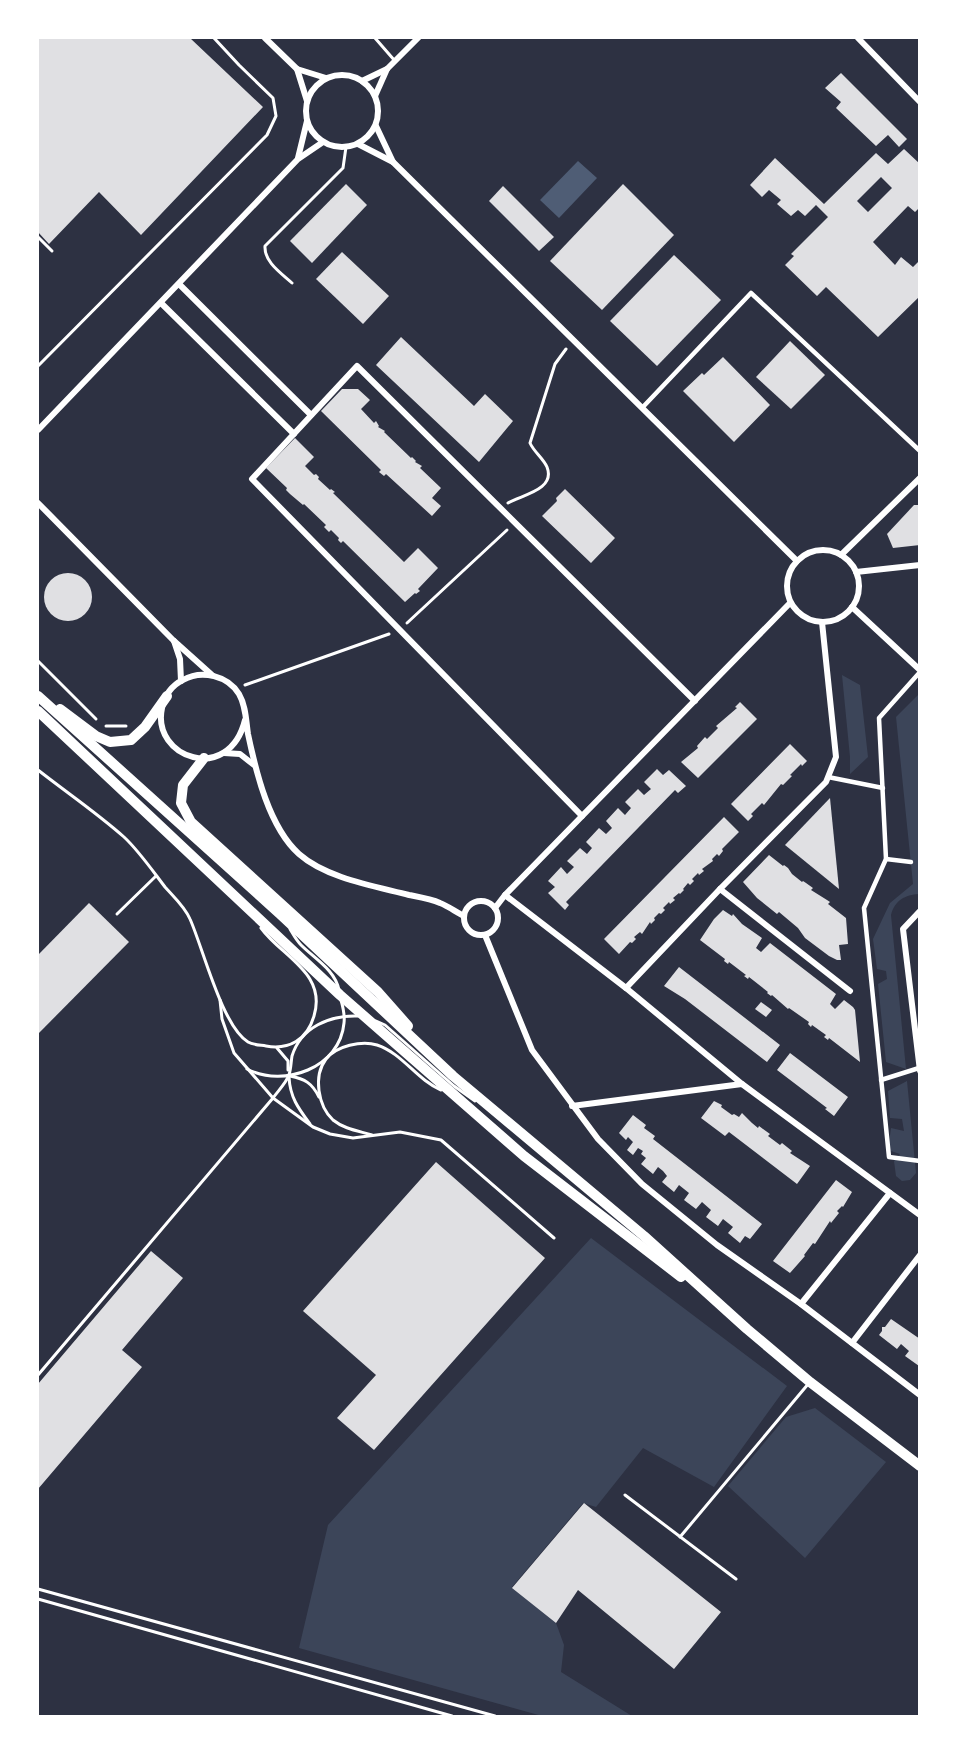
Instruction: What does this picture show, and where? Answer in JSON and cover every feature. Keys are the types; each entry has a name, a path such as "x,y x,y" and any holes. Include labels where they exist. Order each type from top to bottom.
{"highway":[{"path":"38,694 96,736 110,742 131,740 145,727 166,696"},
{"path":"38,694 280,914 453,1076 644,1236 747,1329 810,1382 920,1466"},
{"path":"38,711 340,995 454,1095 524,1156 747,1329"},
{"path":"204,758 183,785 181,802 191,822 378,992 453,1076"}],"street":[{"path":"265,38 297,69 326,78"},
{"path":"362,81 387,69 418,38"},
{"path":"858,38 920,102"},
{"path":"297,69 307,100 307,121 298,159"},
{"path":"375,96 387,69"},
{"path":"307,100 312,91 326,78 339,75 351,76 362,81 375,96 379,116 376,126 365,140 346,147 334,147 323,142 316,137 307,121"},
{"path":"376,126 393,162"},
{"path":"38,430 298,159 323,142"},
{"path":"358,144 393,162 797,561"},
{"path":"179,284 311,415"},
{"path":"642,408 751,292 920,451"},
{"path":"161,303 294,434"},
{"path":"582,816 252,479 357,366 694,700"},
{"path":"841,555 920,478"},
{"path":"38,503 173,640 213,676"},
{"path":"818,550 841,555 850,562 856,572 858,590 852,607 834,621 822,622 803,617 790,603 787,580 790,570 797,561 818,550"},
{"path":"856,572 920,564"},
{"path":"495,908 505,895 790,603"},
{"path":"852,607 920,671 879,718 886,859 864,908 889,1157 920,1161"},
{"path":"626,988 826,782 836,757 822,622"},
{"path":"173,640 180,659 181,681"},
{"path":"245,720 242,734 234,745 224,753 204,758 184,754 173,746 165,735 162,715 166,696 181,681 190,676 204,674 230,684 239,694 244,706 255,765 278,829 298,854 318,868 367,885 439,902 464,916"},
{"path":"224,753 240,754 255,765"},
{"path":"828,777 883,788"},
{"path":"886,859 911,862"},
{"path":"720,889 850,991"},
{"path":"505,895 626,988 742,1084 920,1215"},
{"path":"483,901 495,908 498,918 491,933 474,934 466,927 464,916 466,910 476,902 483,901"},
{"path":"881,1080 919,1069 903,929 920,911"},
{"path":"485,935 532,1050 598,1139 642,1184 717,1245 801,1304 920,1395"},
{"path":"572,1106 742,1084"},
{"path":"801,1304 890,1193"},
{"path":"852,1343 920,1255"}],"lane":[{"path":"38,366 267,135 276,116 273,98 214,38"},
{"path":"375,38 395,61"},
{"path":"292,283 272,264 265,253 265,246 343,168 346,147"},
{"path":"38,237 52,251"},
{"path":"38,770 125,838 189,916 219,995 239,1035 250,1043 276,1048 290,1046 324,1021 344,1016 366,1017 385,1025 454,1086 526,1137"},
{"path":"117,914 156,876"},
{"path":"38,1375 273,1098 288,1076 293,1055 312,1021 317,1004 315,988 307,973 268,937 245,905"},
{"path":"280,914 299,943 333,976 340,995 344,1024 337,1044 320,1072 319,1088 323,1104"},
{"path":"219,995 222,1019 234,1053 273,1098 313,1127 330,1134 353,1138 400,1132 441,1140 554,1238"},
{"path":"245,1068 257,1074 274,1077 288,1076 309,1071 343,1048 360,1043 377,1045 393,1054 429,1085 454,1095"},
{"path":"276,1048 288,1061 290,1091 296,1106 313,1127"},
{"path":"288,1076 305,1079 314,1086 332,1118 345,1127 374,1136"},
{"path":"680,1537 810,1382"},
{"path":"625,1495 736,1579"}],"path":[{"path":"500,508 520,496 531,494 541,488 547,480 548,469 530,443 555,364 573,340"},
{"path":"38,661 104,726 145,727"},
{"path":"38,1589 495,1716"},
{"path":"38,1599 452,1716"}],"shaded area":[{"path":"578,161 597,178 559,218 540,200"},
{"path":"842,675 860,685 868,757 850,774 850,757"},
{"path":"919,694 919,894 901,899 891,915 906,1069 886,1062 878,984 887,979 886,971 877,969 873,939 890,903 913,884 896,717"},
{"path":"907,1081 916,1173 910,1180 902,1181 896,1176 894,1161 900,1154 888,1150 891,1128 904,1131 902,1119 890,1118 888,1091"},
{"path":"591,1238 787,1386 714,1487 643,1448 596,1507 583,1503 512,1587 556,1623 564,1645 561,1672 632,1716 542,1716 299,1648 328,1525"},
{"path":"815,1408 886,1462 805,1558 728,1486 786,1417"}],"building":[{"path":"38,38 190,38 263,107 141,235 99,192 49,244 38,232"},
{"path":"841,73 907,139 899,147 888,135 876,146 836,108 841,102 825,88"},
{"path":"904,149 920,164 920,207 915,212 908,206 873,242 895,265 901,257 913,267 920,260 920,296 878,337 826,287 817,296 785,265 794,256 791,254 828,217 816,205 805,216 798,210 791,216 777,204 781,200 769,190 762,197 750,185 775,158 824,204 876,153 888,164","holes":["881,177 892,188 868,212 857,201"]},
{"path":"346,184 367,205 312,263 290,241"},
{"path":"623,184 674,235 602,310 550,261"},
{"path":"503,186 554,237 539,251 489,201"},
{"path":"342,252 389,296 363,324 316,279"},
{"path":"674,255 721,300 657,366 610,321"},
{"path":"401,337 474,406 485,394 513,421 479,462 376,365"},
{"path":"790,341 825,375 791,409 756,377"},
{"path":"723,357 770,405 734,442 683,391"},
{"path":"342,389 358,389 370,400 361,409 374,423 376,421 378,427 385,431 415,462 422,466 420,468 441,488 432,498 441,506 432,516 386,474 384,476 379,472 381,470 321,411"},
{"path":"295,438 314,457 305,466 335,492 333,493 404,562 418,548 438,568 418,589 420,591 405,602 343,541 341,543 331,530 329,532 324,527 326,525 290,494 287,488 266,468"},
{"path":"565,489 615,538 591,563 542,516"},
{"path":"914,505 920,505 920,545 893,548 887,534"},
{"path":"68,573 85,580 92,597 85,614 68,621 51,614 44,597 51,580"},
{"path":"740,702 757,719 698,778 681,762 698,748 697,746 705,737 707,739 718,728 716,726 737,708 735,707"},
{"path":"790,744 807,761 790,775 792,776 783,785 781,784 764,805 762,803 751,814 753,816 748,821 731,804"},
{"path":"657,769 663,775 669,770 686,786 678,793 675,790 566,902 569,905 565,910 548,893 555,887 548,881 561,867 567,874 574,867 567,861 580,848 587,854 592,848 586,842 599,828 606,834 612,828 606,821 618,808 625,815 631,808 625,802 638,789 644,795 651,789 644,782"},
{"path":"830,798 839,889 785,845"},
{"path":"724,817 739,832 722,849 719,856 717,854 712,859 713,861 702,869 704,871 699,875 698,873 692,879 694,881 690,885 688,883 680,894 673,898 675,900 670,904 669,902 663,908 665,910 654,918 651,924 650,922 642,934 640,932 634,937 636,939 619,954 604,939"},
{"path":"769,855 788,868 802,882 813,888 811,890 830,902 828,904 846,918 848,944 839,945 841,960 829,956 805,938 798,928 757,898 743,882"},
{"path":"89,903 129,942 38,1034 38,955"},
{"path":"723,910 732,916 733,914 742,924 762,938 756,948 761,952 770,943 836,994 830,1004 835,1009 844,1000 853,1007 860,1062 829,1038 828,1040 824,1037 826,1035 812,1025 811,1027 809,1022 788,1009 749,977 748,979 744,976 746,975 729,962 728,964 724,961 725,959 700,940"},
{"path":"679,967 780,1045 767,1062 685,999 664,986"},
{"path":"761,1002 772,1010 766,1017 755,1009"},
{"path":"790,1053 848,1097 834,1116 825,1109 827,1108 777,1070"},
{"path":"714,1101 732,1115 739,1117 742,1113 758,1128 759,1126 770,1134 768,1136 780,1145 782,1143 792,1151 790,1153 810,1166 797,1184 729,1132 725,1136 701,1118"},
{"path":"633,1115 646,1125 644,1128 655,1136 653,1139 762,1224 750,1239 745,1236 740,1243 728,1233 733,1227 723,1219 718,1226 706,1217 711,1210 702,1202 696,1209 684,1200 689,1193 679,1185 674,1192 662,1182 667,1176 663,1171 658,1167 653,1174 641,1164 646,1158 641,1154 643,1151 638,1148 633,1155 627,1150 633,1142 628,1137 626,1140 619,1133"},
{"path":"436,1162 545,1258 374,1450 337,1418 376,1375 303,1311"},
{"path":"836,1180 852,1192 843,1207 837,1211 839,1213 831,1223 830,1221 815,1244 813,1243 790,1273 773,1261"},
{"path":"151,1251 183,1278 122,1350 142,1367 38,1489 38,1384"},
{"path":"891,1319 920,1339 919,1366 905,1356 909,1351 901,1344 897,1349 879,1335 882,1327 885,1327"},
{"path":"584,1503 721,1612 674,1669 578,1590 556,1623 512,1588"}]}
